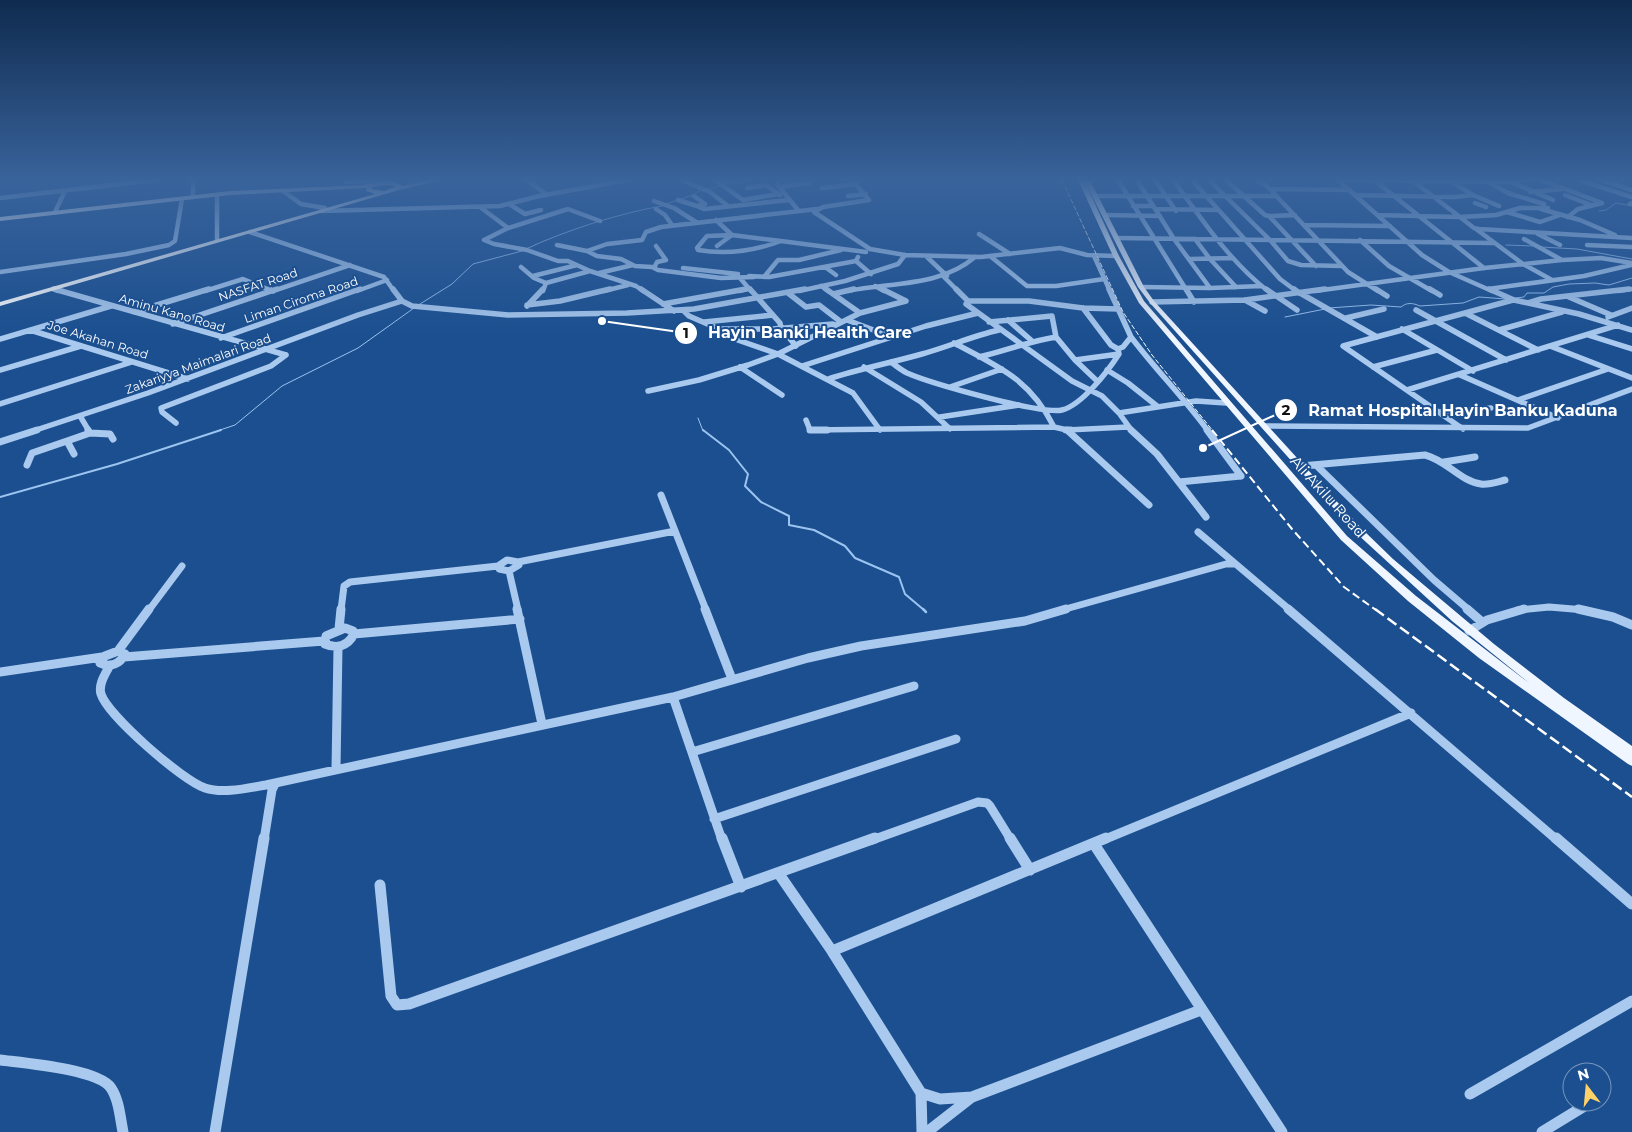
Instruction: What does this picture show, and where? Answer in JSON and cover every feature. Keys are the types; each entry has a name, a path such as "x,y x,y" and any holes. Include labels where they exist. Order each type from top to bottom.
{"highway":[{"path":"0,303 240,233"},
{"path":"0,303 247,233"}],"main road":[{"name":"Ali Akilu Road","path":"1107,233 1116,256 1140,302 1344,538 1394,585 1472,648 1632,761"},
{"name":"Ali Akilu Road","path":"1115,233 1141,287 1152,302 1358,530 1390,562 1468,630 1559,700 1632,752"},
{"path":"1191,362 1206,361"}],"street":[{"path":"0,272 126,254 169,245 175,241 176,233"},
{"path":"217,233 217,239"},
{"path":"253,233 376,274 387,280 402,301 415,307 501,315 674,311 758,299 871,274 898,264 905,255"},
{"path":"498,233 484,240 494,244 525,250 549,259 568,261 597,274 631,284 674,311"},
{"path":"587,251 602,245 642,240 646,233"},
{"path":"844,233 868,250"},
{"path":"1150,233 1194,302"},
{"path":"1170,233 1210,288"},
{"path":"1212,233 1233,258 1261,286 1297,310"},
{"path":"1240,233 1280,280 1299,293 1377,336"},
{"path":"1263,233 1288,261 1301,265 1342,266"},
{"path":"1285,233 1316,266"},
{"path":"1311,233 1342,266 1365,284 1387,296"},
{"path":"1397,233 1422,255 1449,272 1512,299 1632,330"},
{"path":"1440,233 1484,268"},
{"path":"1481,233 1523,264 1552,280"},
{"path":"1536,233 1632,240"},
{"path":"1536,233 1560,245"},
{"path":"1611,233 1622,238"},
{"path":"979,234 1010,254"},
{"path":"782,241 748,251 707,252 697,248 707,236 732,235 927,257 990,256 1060,248 1094,256 1116,256"},
{"path":"717,246 732,235"},
{"path":"1118,238 1493,242"},
{"path":"1524,239 1562,260"},
{"path":"1195,240 1236,287"},
{"path":"1360,240 1389,266 1440,295"},
{"path":"557,245 587,251 597,256 621,258 633,265 721,278 764,277 825,267 856,261 860,254 868,250"},
{"path":"1587,245 1632,247"},
{"path":"654,268 656,262 666,260 656,246"},
{"path":"764,277 778,260 799,260 845,249"},
{"path":"990,256 1027,286 1056,286 1104,279"},
{"path":"1094,256 1131,337 1155,369 1187,402 1241,476 1179,482"},
{"path":"927,257 968,301 966,304 999,330 1072,381 1102,396 1118,412 1128,427 1157,454 1206,517"},
{"path":"833,294 945,276 965,267 975,257"},
{"path":"1190,259 1233,258"},
{"path":"1152,302 1245,300 1275,297 1449,272 1562,260 1601,258 1632,264"},
{"path":"856,261 871,274"},
{"path":"533,276 577,264"},
{"path":"1488,289 1591,275 1632,264"},
{"name":"NASFAT Road","path":"173,324 350,265"},
{"path":"597,274 633,265"},
{"path":"521,267 546,283 590,271"},
{"path":"825,267 836,275"},
{"path":"683,268 754,277"},
{"path":"740,278 748,289 774,315 796,346"},
{"name":"NASFAT Road","path":"133,312 243,279 273,290"},
{"name":"Liman Ciroma Road","path":"221,338 387,280"},
{"path":"522,314 527,305 542,292 546,283"},
{"path":"527,305 560,301 631,284"},
{"path":"820,286 860,314"},
{"path":"648,391 699,380 778,354 860,314 906,301 874,286"},
{"path":"1141,287 1210,288 1261,286"},
{"path":"1616,287 1632,296"},
{"name":"Aminu Kano Road","path":"52,289 286,355 266,369 161,408 162,412 176,423"},
{"path":"664,304 748,289"},
{"path":"1528,303 1537,299 1632,290"},
{"path":"788,293 806,307 819,305 839,323"},
{"path":"1568,296 1611,315"},
{"path":"1463,429 1343,346 1512,299"},
{"path":"1245,300 1265,311"},
{"name":"Zakariyya Maimalari Road","path":"0,442 188,379 358,315 402,301"},
{"path":"968,301 1029,301 1083,308 1118,309"},
{"path":"0,339 111,306"},
{"path":"1083,308 1118,352"},
{"path":"1599,320 1632,308"},
{"path":"1346,318 1384,309"},
{"path":"683,310 689,316 719,329 732,338 778,354 853,393 880,430"},
{"path":"1416,310 1506,360"},
{"path":"1499,330 1564,311"},
{"path":"802,366 926,326 978,313"},
{"path":"1465,313 1538,350"},
{"path":"702,322 774,315"},
{"path":"989,322 1052,316 1056,337 1075,360 1096,380"},
{"path":"847,320 892,337"},
{"path":"1008,320 1032,341"},
{"path":"719,329 782,328 839,323"},
{"path":"1407,390 1618,325"},
{"path":"1402,329 1473,371"},
{"name":"Joe Akahan Road","path":"30,330 188,379"},
{"path":"828,379 864,367 924,354 976,335 999,330"},
{"path":"1588,335 1632,350"},
{"path":"979,357 1024,346 1032,341 1056,337"},
{"path":"890,362 898,369 912,375 950,387 1046,410 1064,410 1078,400 1107,370 1118,352 1131,337"},
{"path":"954,343 1015,376 1046,410 1054,427"},
{"path":"0,370 81,346"},
{"path":"1550,346 1632,378"},
{"path":"1373,367 1437,350"},
{"path":"1075,360 1118,352"},
{"path":"0,404 132,362"},
{"path":"740,367 782,395"},
{"path":"864,367 920,400 940,417 950,429"},
{"path":"950,387 1002,369"},
{"path":"1518,400 1608,369"},
{"path":"1107,370 1158,406"},
{"path":"1460,374 1558,418"},
{"path":"1265,426 1528,428 1632,389"},
{"path":"1118,412 1187,402 1209,400 1226,402"},
{"path":"940,417 1024,405"},
{"path":"1439,412 1492,408"},
{"path":"80,416 90,432"},
{"path":"806,420 810,430 1054,427 1067,430 1128,427"},
{"path":"1067,430 1149,506"},
{"path":"26,465 32,453 90,432 110,434 113,439"},
{"path":"67,441 74,454"},
{"path":"1301,466 1425,455 1436,457 1476,482 1486,484 1505,480"},
{"path":"1444,462 1475,458"},
{"path":"1316,464 1434,580 1482,622"},
{"path":"661,495 732,679"},
{"path":"339,629 344,586 350,582 498,566 507,560 518,562 675,531"},
{"path":"1198,532 1233,564"},
{"path":"498,566 499,569 509,571 518,566 518,562"},
{"path":"182,566 121,654 110,665 102,679 100,694 110,710 182,775 207,789 275,784 281,781 673,697 732,679 861,646 1025,621 1185,575 1226,564 1233,564 1239,566 1632,904"},
{"path":"509,571 542,724"},
{"path":"1468,630 1507,612 1521,609 1568,608 1604,614 1632,625"},
{"path":"354,634 520,619"},
{"path":"2,674 121,654 324,641 332,632 339,629 350,629 354,634"},
{"path":"324,641 328,646 338,647 350,642 354,634"},
{"path":"336,769 338,647"},
{"path":"102,657 100,663 105,666 110,665"},
{"path":"692,752 914,686"},
{"path":"673,697 714,819 740,887"},
{"path":"832,951 1411,714"},
{"path":"714,819 956,739"},
{"path":"215,1132 272,790 275,784"},
{"path":"380,885 391,996 397,1006 409,1004 983,802 990,806 1030,870"},
{"path":"1094,844 1282,1132"},
{"path":"779,874 832,951 921,1093 922,1132"},
{"path":"1470,1094 1632,1000"},
{"path":"927,1132 972,1097 1201,1010"},
{"path":"0,1060 80,1071 110,1086 118,1104 123,1132"},
{"path":"921,1093 940,1099 972,1097"},
{"path":"1542,1132 1575,1112"}],"waterway":[{"path":"526,249 566,233"},
{"path":"1506,245 1533,246"},
{"path":"1541,247 1577,249 1632,259"},
{"path":"420,304 452,284 473,264 522,251"},
{"path":"1516,298 1524,297 1527,293 1544,293 1553,287 1569,284 1595,283 1609,285 1632,278"},
{"path":"1329,308 1371,305 1401,307 1406,304 1420,306 1463,303 1479,297 1506,299"},
{"path":"217,431 235,425 282,386 358,348 414,308"},
{"path":"1285,317 1325,309"},
{"path":"698,418 703,431"},
{"path":"0,497 117,464 221,430"},
{"path":"703,430 729,450 748,474 745,486 761,502 789,516 789,525 814,530 845,546 855,558 899,577 905,594 924,610"}],"railway":[{"path":"1086,233 1123,312 1152,355 1213,431"},
{"path":"1212,430 1292,529 1344,587 1376,610"},
{"path":"1375,609 1632,797"}],"place":[{"name":"Hayin Banki Health Care","path":"602,321"},
{"name":"Ramat Hospital Hayin Banku Kaduna","path":"1203,448"}]}
